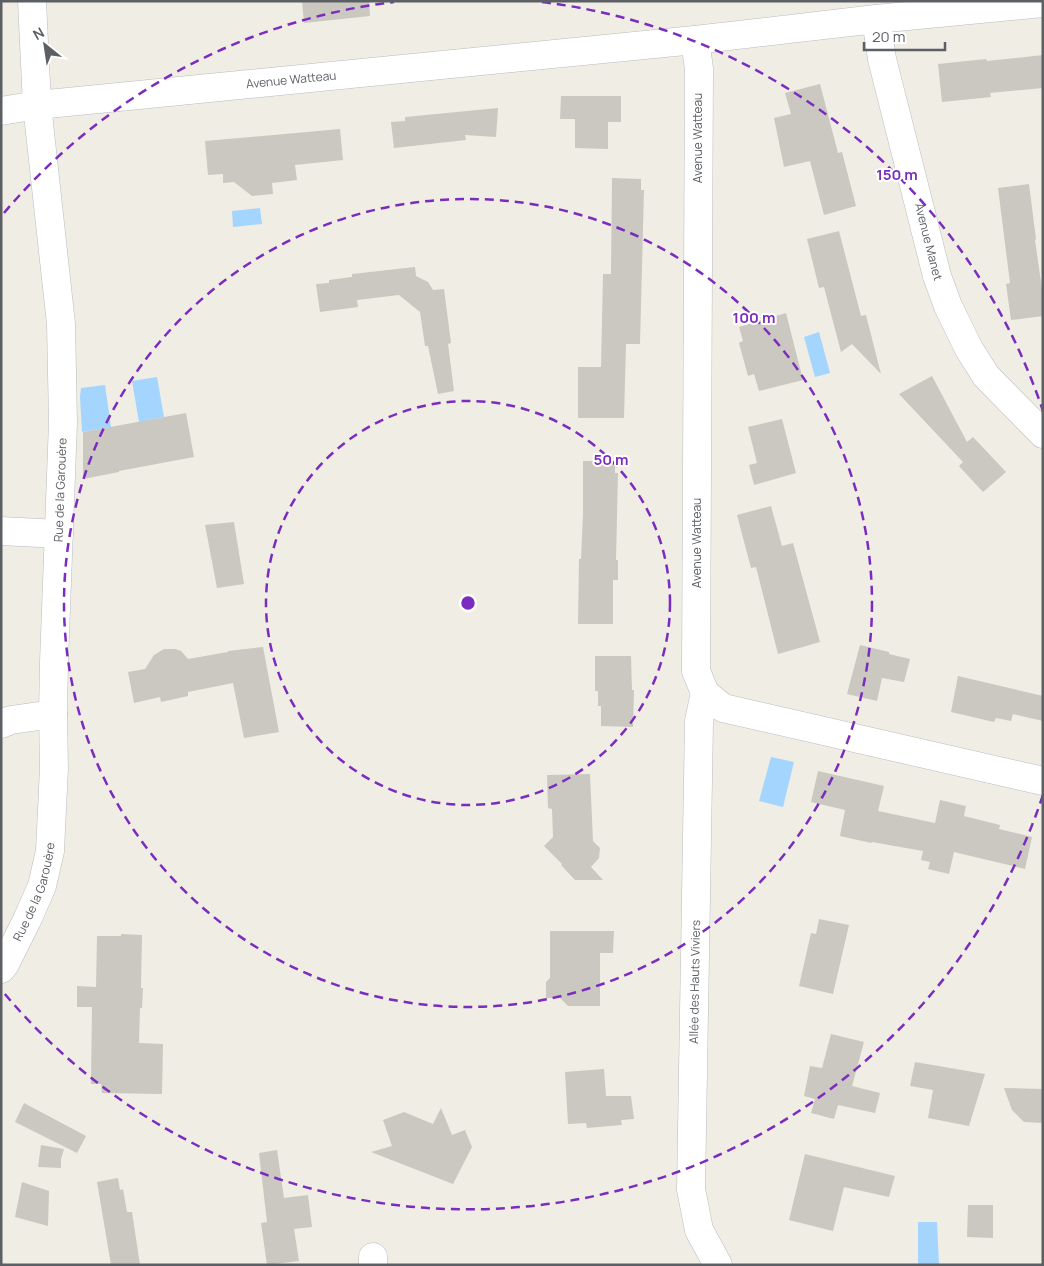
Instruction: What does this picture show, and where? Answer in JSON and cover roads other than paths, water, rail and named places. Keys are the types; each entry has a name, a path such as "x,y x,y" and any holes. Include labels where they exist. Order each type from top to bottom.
{"street":[{"name":"Rue de la Garouère","path":"1,969 28,920 42,886 50,851 54,768 53,714 63,422 61,324 37,105 32,1"},
{"name":"Avenue Watteau","path":"1,111 37,105 695,40 876,19 1043,3"},
{"name":"Avenue Manet","path":"876,19 882,59 937,276 948,306 969,349 986,376 1043,434"},
{"name":"Avenue Watteau","path":"695,40 699,69 696,671 704,693"},
{"path":"1,531 60,534"},
{"path":"704,693 723,708 1043,781"},
{"name":"Allée des Hauts Viviers","path":"704,693 699,721 691,1188 700,1230 718,1265"},
{"path":"1,724 11,720 53,714"}],"water":[{"path":"260,208 262,224 233,227 232,211"},
{"path":"819,332 830,373 815,377 804,337"},
{"path":"157,377 164,417 139,422 132,381"},
{"path":"105,385 111,427 82,432 81,388"},
{"path":"771,757 794,762 783,807 759,801"},
{"path":"918,1222 937,1222 939,1265 918,1265"}]}
